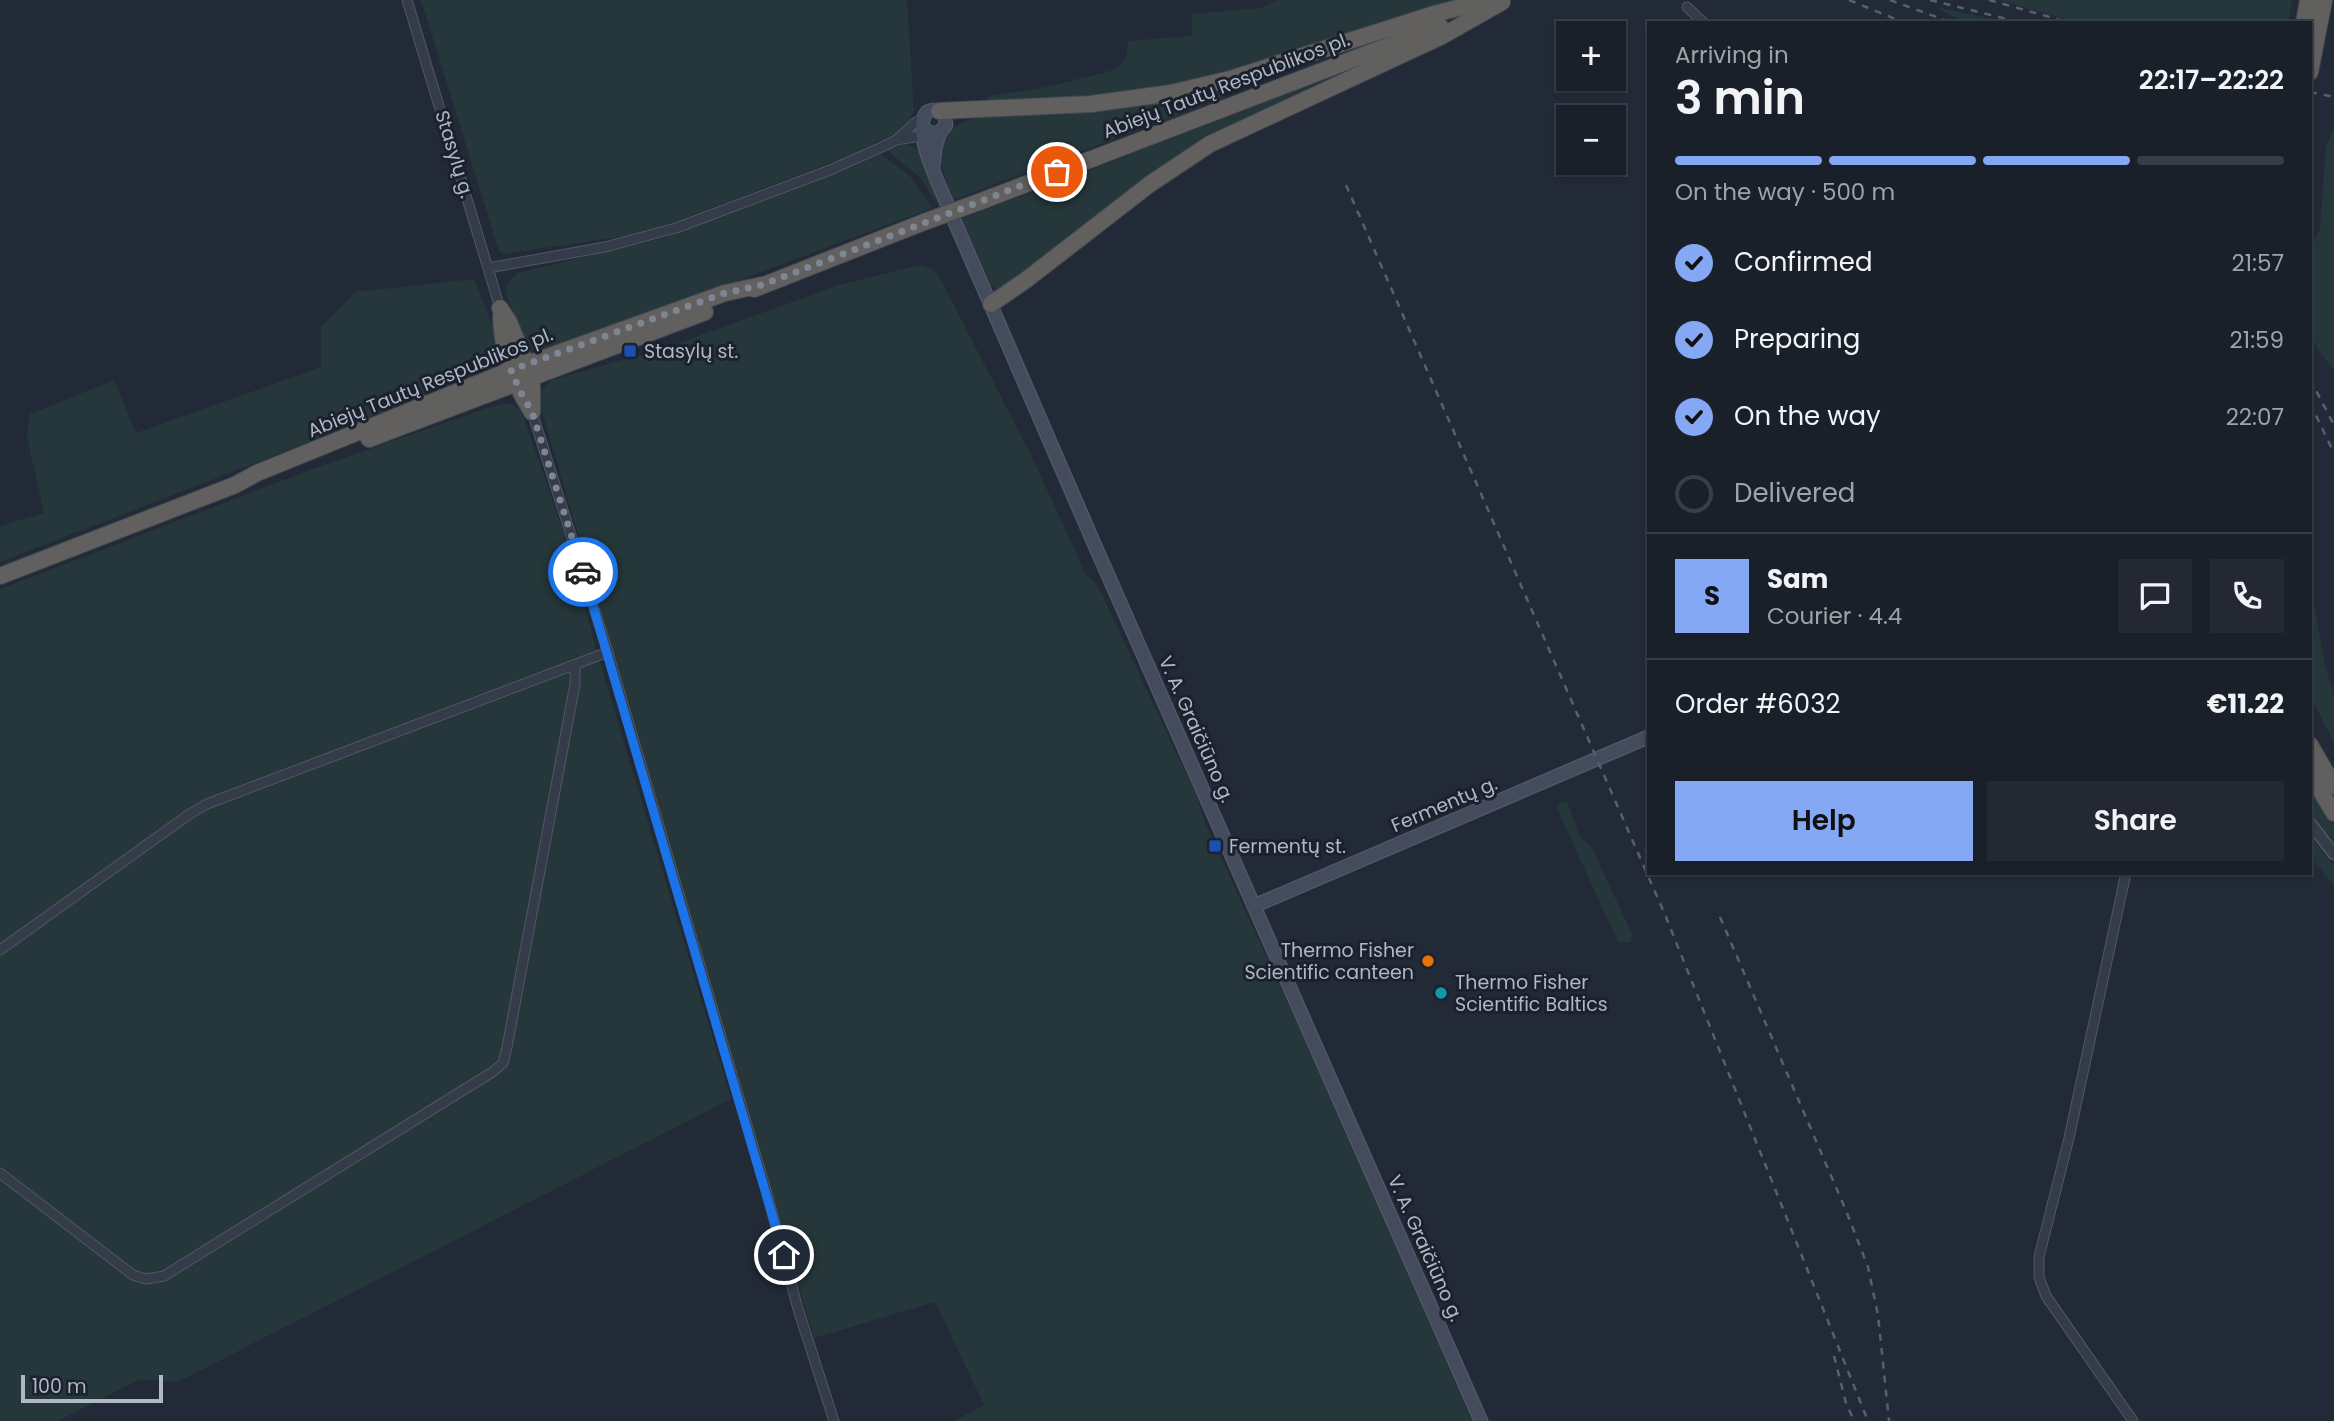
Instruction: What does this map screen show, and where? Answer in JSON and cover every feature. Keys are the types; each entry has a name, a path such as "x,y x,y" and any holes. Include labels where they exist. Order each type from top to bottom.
{"highway":[{"path":"939,111 1091,104 1171,93 1230,79 1434,14 1500,1"},
{"path":"990,304 1027,280 1150,184 1201,150 1239,129 1442,36 1500,1"},
{"name":"Abiejų Tautų Respublikos pl.","path":"0,576 235,485 259,480 725,293 762,285 1500,1"},
{"path":"2305,21 2316,2"},
{"path":"2312,49 2316,2"},
{"path":"500,308 503,335 521,374 532,412"},
{"path":"2312,748 2334,786"},
{"path":"2312,776 2334,813"}],"main road":[{"path":"928,130 927,112 934,109 939,111"},
{"name":"V. A. Graičiūno g.","path":"939,111 946,121 928,130 935,148 933,167 990,304 1481,1421"},
{"name":"Fermentų g.","path":"1254,906 1647,737"}],"street":[{"name":"Stasylų g.","path":"407,0 500,308"},
{"path":"1687,7 1702,21"},
{"path":"897,140 907,129 928,130"},
{"path":"488,268 605,247 676,228 928,130"},
{"path":"532,412 608,652 766,1190 798,1309 834,1421"},
{"path":"0,950 207,804 608,652"},
{"path":"0,1173 133,1275 146,1279 164,1276 494,1071 503,1063 507,1047 575,684 575,665"},
{"path":"2312,827 2334,855"},
{"path":"2126,875 2069,1138 2041,1247 2039,1277 2046,1296 2133,1421"}],"shaded area":[{"path":"421,0 907,0 914,112 900,131 855,153 675,222 637,234 504,254 499,251"},
{"path":"1279,0 1456,0 1198,82 1091,99 983,102 991,96 1046,87 1114,70 1126,59 1128,41 1192,36 1192,14 1260,8"},
{"path":"2000,0 2292,0 2288,21 2072,21"},
{"path":"1935,7 2002,21 1961,21"},
{"path":"1339,74 1340,76 1258,114 1006,289 995,289 991,285 962,219"},
{"path":"1222,89 1226,97 953,200 941,161 941,150 943,140 961,124 977,118 1097,110"},
{"path":"2334,129 2334,370 2312,338 2312,246 2320,228 2326,145"},
{"path":"907,144 922,155 938,206 920,177 888,149"},
{"path":"880,154 910,176 932,208 546,353 531,350 523,340 505,291 507,284 517,273 664,238 840,172"},
{"path":"920,265 933,269 943,284 1033,459 1085,573 1098,586 1197,797 1204,820 1317,1067 1472,1421 954,1421 984,1405 935,1302 814,1338 540,399 543,389 552,380 665,348 842,284"},
{"path":"474,279 501,347 502,358 493,371 0,562 0,526 44,513 27,437 30,414 114,380 136,433 321,367 321,327 355,292"},
{"path":"508,403 523,415 573,560 598,656 731,1099 178,1382 140,1379 58,1421 0,1421 0,589 313,469"},
{"path":"2312,591 2324,662 2334,696 2334,743 2312,699"},
{"path":"2312,790 2334,825 2334,845 2312,817"},
{"path":"1560,802 1567,802 1579,835 1592,848 1632,934 1630,942 1620,943 1617,940 1558,811"},
{"path":"2312,837 2334,866 2334,885 2312,859"}],"railway":[{"path":"1849,0 1900,21"},
{"path":"1890,0 1948,21"},
{"path":"1930,0 2015,21"},
{"path":"1989,0 2064,21"},
{"path":"2312,92 2334,97"},
{"path":"1346,185 1647,874"},
{"path":"2312,383 2334,425"},
{"path":"2312,407 2334,453"},
{"path":"1648,875 1868,1421"},
{"path":"1720,917 1868,1267 1878,1315 1889,1421"},
{"path":"1834,1356 1846,1403 1854,1421"}],"way so far":[{"path":"583,572 532,412 511,370 725,293 762,285 1057,172"}],"place":[{"name":"Stasylų st.","path":"630,351"},
{"name":"Fermentų st.","path":"1215,846"},
{"name":"Thermo Fisher Scientific canteen","path":"1428,961"},
{"name":"Thermo Fisher Scientific Baltics","path":"1441,993"}],"route":[{"path":"583,572 784,1255"}]}
